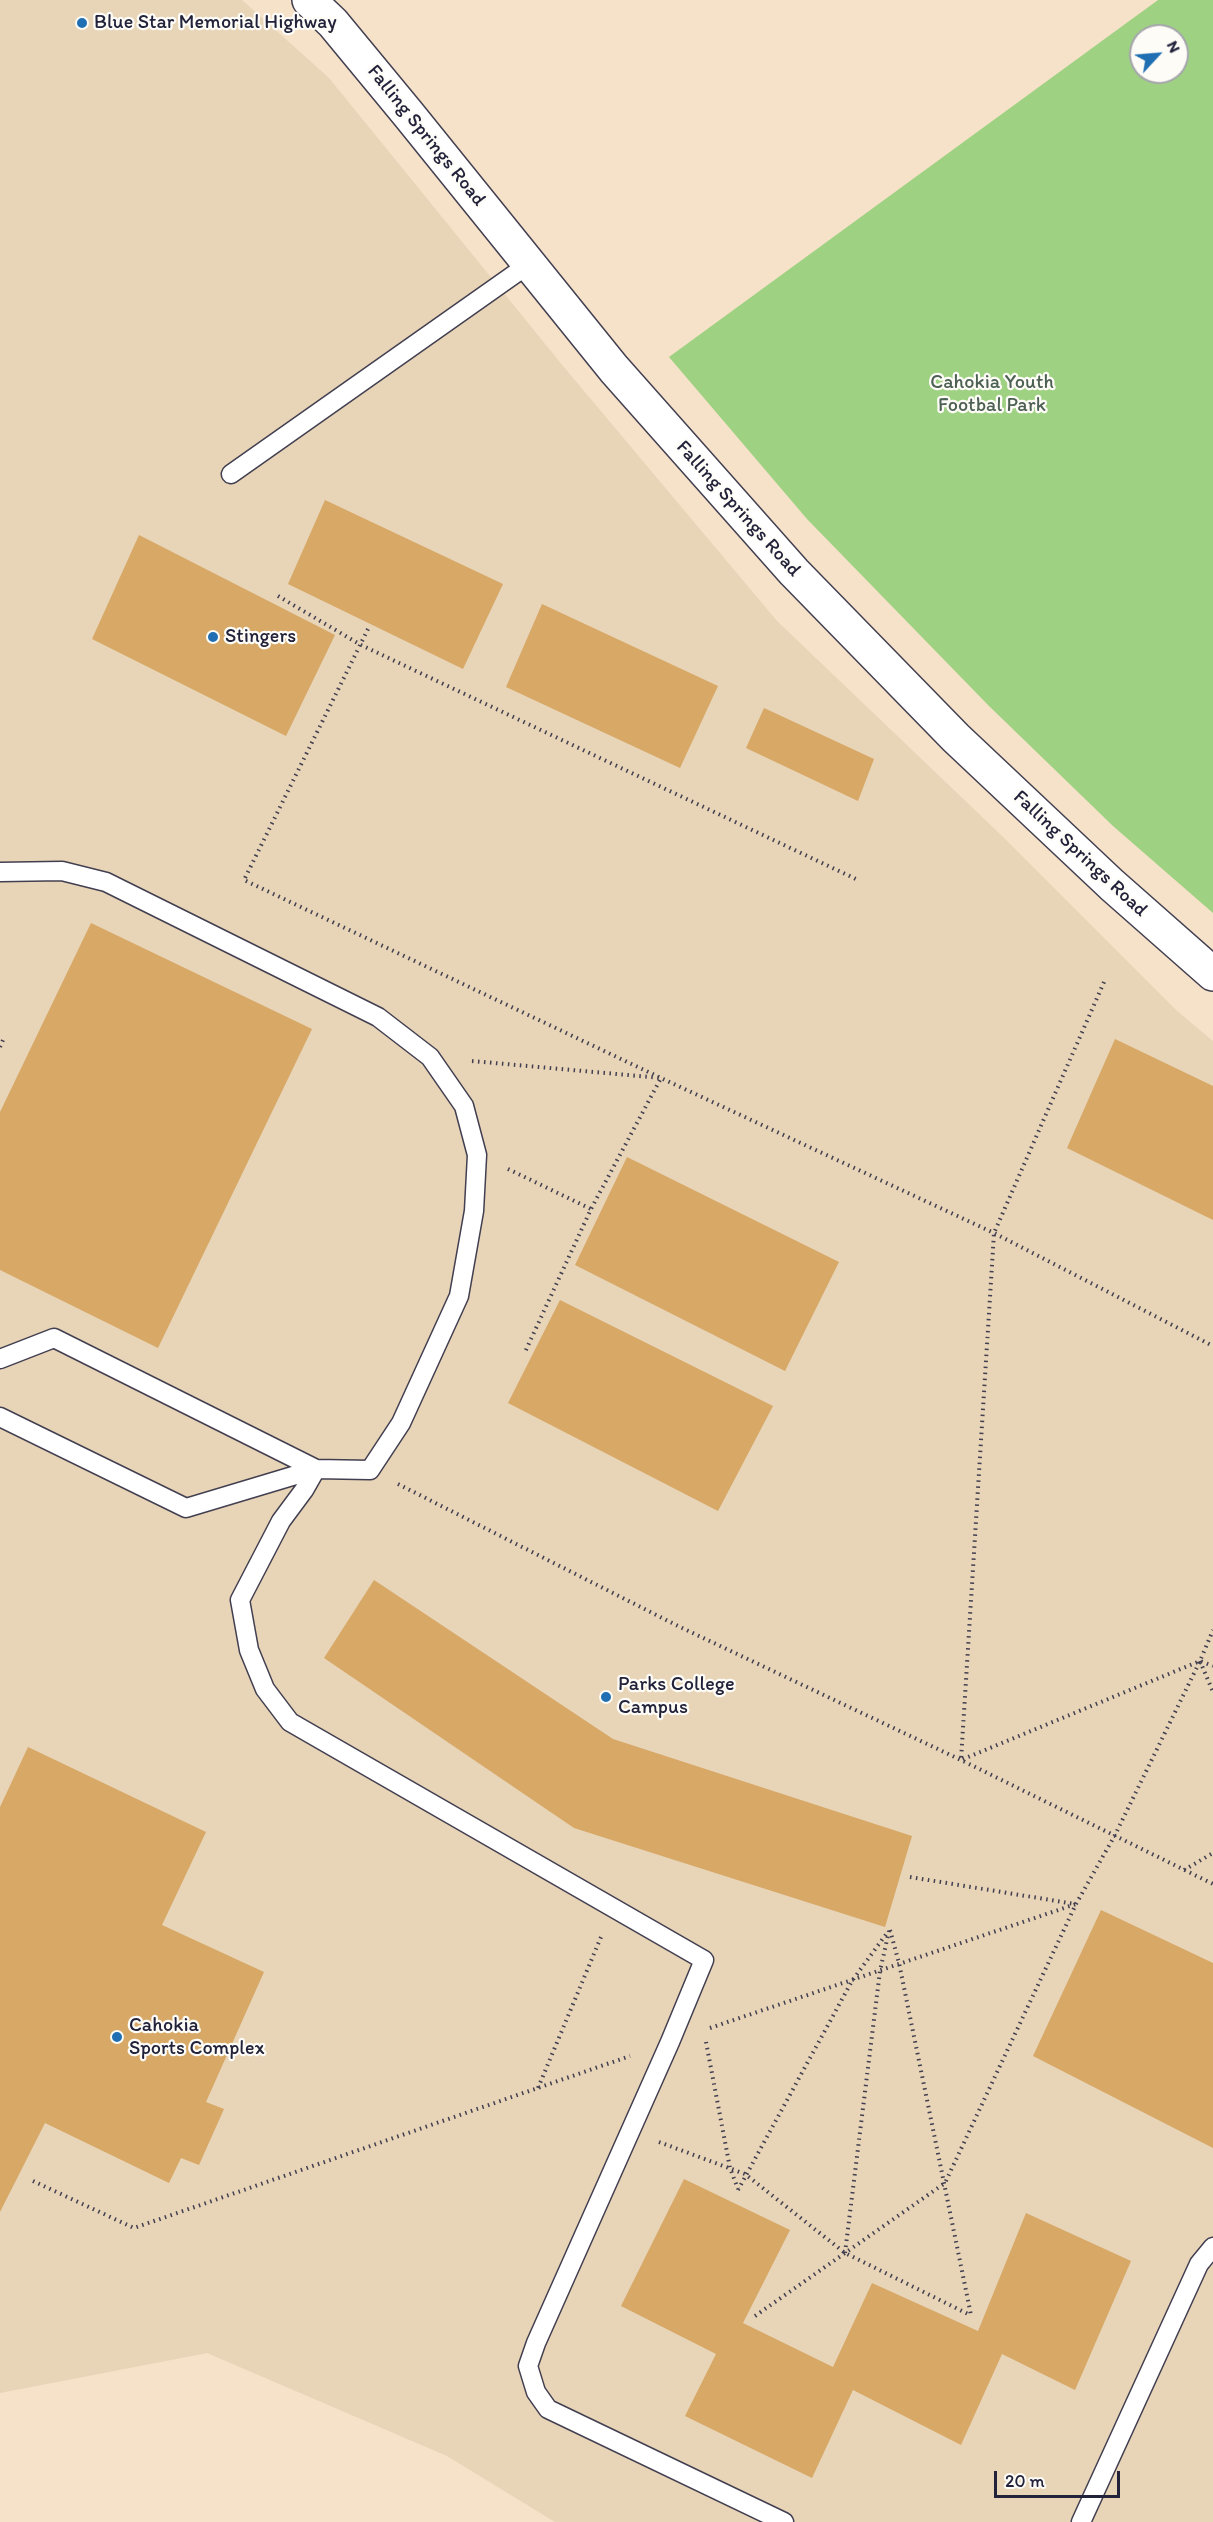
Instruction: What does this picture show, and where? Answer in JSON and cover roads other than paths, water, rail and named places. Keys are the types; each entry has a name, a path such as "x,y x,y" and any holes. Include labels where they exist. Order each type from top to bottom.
{"street":[{"name":"Falling Springs Road","path":"309,0 333,23 409,114 614,369 794,572 956,738 1112,885 1213,974"}],"lane":[{"path":"231,474 529,264"},
{"path":"0,872 62,871 106,882 378,1017 430,1057 464,1106 477,1155 474,1212 459,1296 401,1424 370,1470 316,1469 186,1508 0,1417"},
{"path":"0,1359 54,1338 316,1469"},
{"path":"316,1469 281,1521 240,1600 249,1650 265,1689 290,1722 704,1960 670,2042 536,2343 528,2366 536,2392 548,2409 784,2522"},
{"path":"1081,2522 1199,2264 1213,2247"}],"place":[{"name":"Blue Star Memorial Highway","path":"82,23"},
{"name":"Stingers","path":"213,637"},
{"name":"Parks College Campus","path":"606,1697"},
{"name":"Cahokia Sports Complex","path":"117,2037"}],"park label":[{"name":"Cahokia Youth Footbal Park","path":"992,394"}]}
